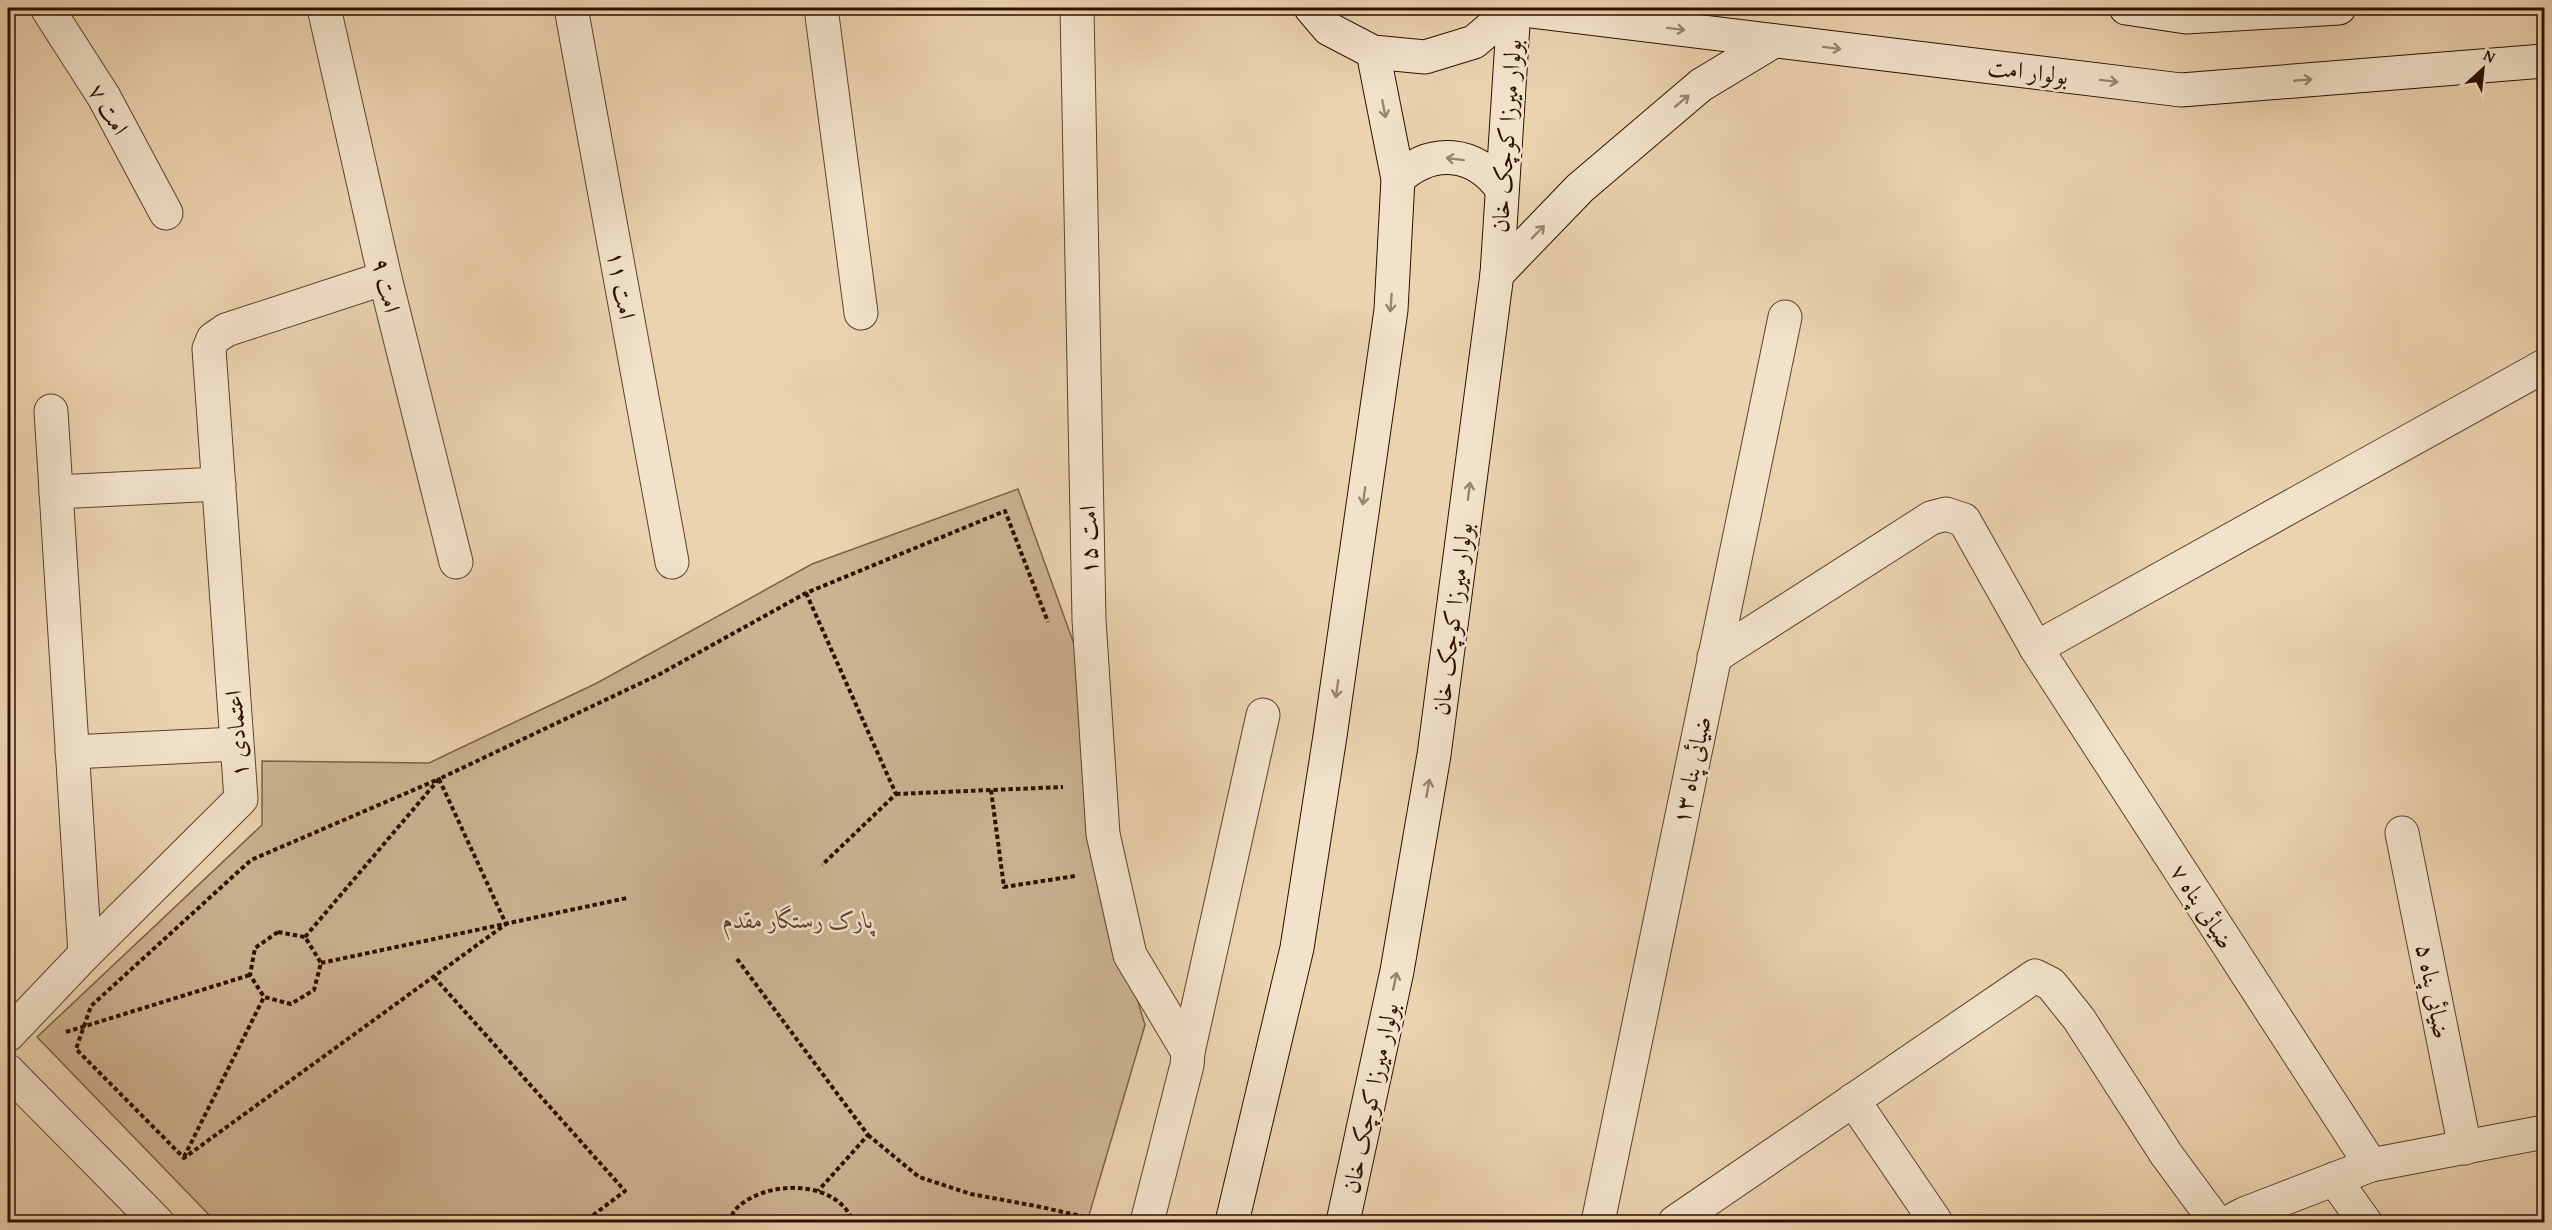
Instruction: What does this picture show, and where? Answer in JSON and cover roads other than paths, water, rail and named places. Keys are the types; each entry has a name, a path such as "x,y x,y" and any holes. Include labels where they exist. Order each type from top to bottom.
{"street":[{"name":"امت ۷","path":"47,8 104,97 166,213"},
{"name":"امت ۹","path":"324,8 385,278 456,562"},
{"name":"امت ۱۱","path":"571,8 672,562"},
{"path":"821,8 861,313"},
{"name":"امت ۱۵","path":"1077,8 1089,620 1102,834 1130,955 1188,1052"},
{"path":"1311,8 1329,29 1373,52 1425,57 1474,42 1514,8"},
{"name":"بولوار امت","path":"1514,8 2181,90 2544,61"},
{"name":"بولوار میرزا کوچک خان","path":"1343,1222 1397,971 1434,755 1497,274 1514,8"},
{"path":"2126,8 2186,17 2339,8"},
{"path":"1497,274 1580,188 1701,84 1774,41"},
{"path":"1232,1222 1297,948 1391,310 1398,179 1373,52"},
{"path":"1398,179 1408,169 1422,162 1437,157 1452,157 1467,160 1481,167 1502,189"},
{"name":"اعتمادی ۱","path":"8,1035 85,954 241,799 209,349 213,339 226,330 385,278"},
{"name":"ضیائی پناه ۱۳","path":"1598,1222 1785,317"},
{"path":"2036,648 2544,366"},
{"path":"51,411 85,954"},
{"path":"56,492 219,484"},
{"name":"ضیائی پناه ۷","path":"1714,657 1931,518 1946,514 1964,520 2036,648 2371,1165"},
{"path":"1147,1222 1187,1065 1263,715"},
{"path":"72,752 236,744"},
{"name":"ضیائی پناه ۵","path":"2402,833 2465,1148"},
{"path":"1675,1222 2035,976 2051,984 2079,1019 2166,1154 2216,1222"},
{"path":"8,1071 157,1222"},
{"path":"1854,1100 1936,1222"},
{"path":"2229,1222 2280,1212 2334,1179 2371,1165 2544,1132"},
{"path":"2334,1179 2365,1222"}],"park label":[{"name":"پارک رستگار مقدم","path":"798,919"}]}
